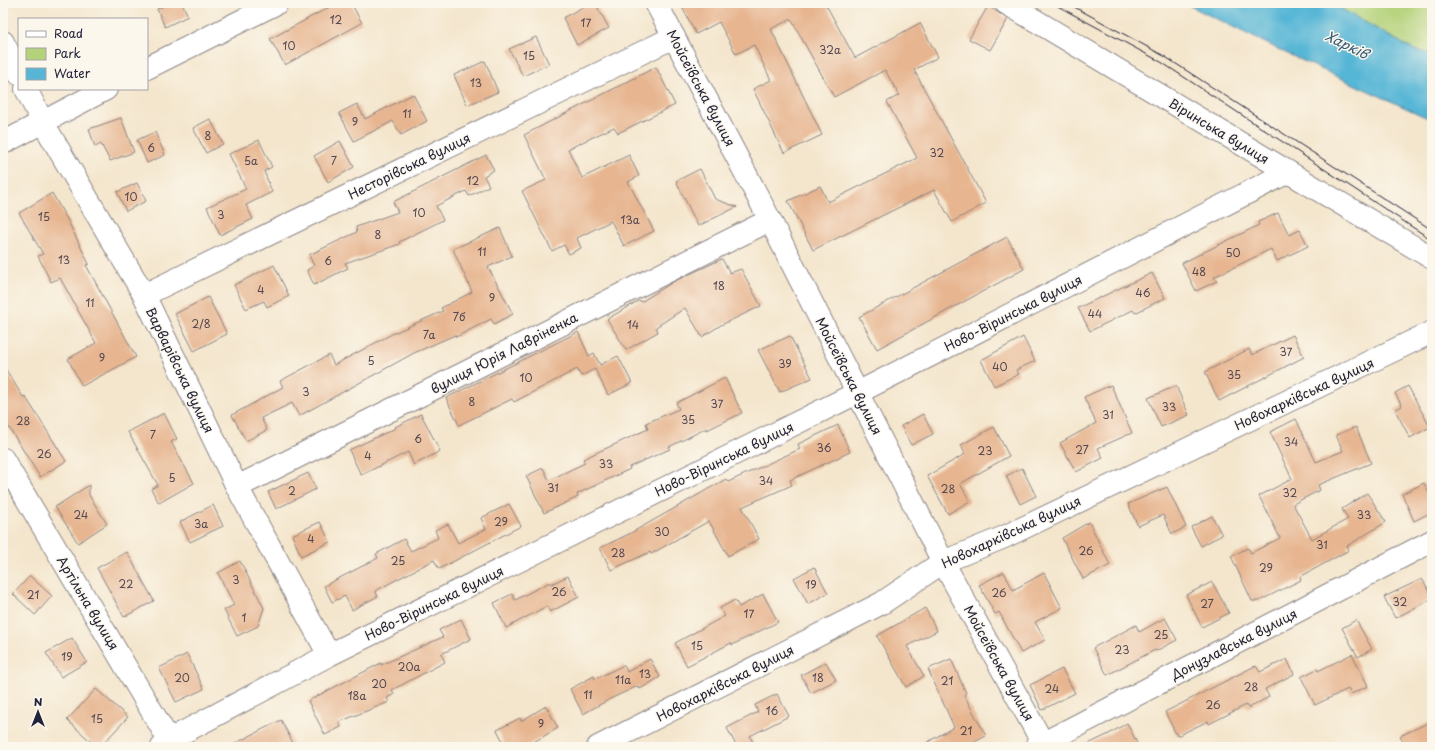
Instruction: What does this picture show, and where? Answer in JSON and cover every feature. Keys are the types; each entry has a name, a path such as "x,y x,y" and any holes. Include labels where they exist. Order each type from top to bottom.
{"street":[{"path":"148,68 277,3"},
{"name":"Мойсеївська вулиця","path":"656,3 770,220 943,562 1042,746"},
{"name":"Віринська вулиця","path":"1006,3 1432,258"},
{"name":"Несторівська вулиця","path":"144,295 674,36"},
{"path":"3,42 18,72"},
{"name":"Варварівська вулиця","path":"26,90 42,121 144,295 237,487 329,655"},
{"path":"3,143 42,121 104,90"},
{"name":"Ново-Віринська вулиця","path":"168,745 329,655 857,393 1288,172"},
{"name":"вулиця Юрія Лавріненка","path":"237,487 770,220"},
{"name":"Новохарківська вулиця","path":"598,747 882,603 943,562 1002,538 1432,332"},
{"name":"Артільна вулиця","path":"3,460 168,745"},
{"name":"Донузлавська вулиця","path":"1042,746 1432,541"}],"green space":[{"path":"1331,3 1432,3 1432,54 1414,50"}],"water":[{"name":"Харків","path":"1184,3 1331,3 1414,50 1432,54 1432,120 1288,54"}],"building":[{"path":"170,3 182,3 188,16 165,27 157,9"},
{"path":"337,3 351,3 362,23 285,65 270,39"},
{"path":"590,3 595,3 609,28 577,45 563,18"},
{"path":"680,3 825,3 855,58 920,23 938,57 914,70 986,203 952,222 934,190 813,250 788,201 820,186 828,202 917,158 887,102 899,95 885,70 834,97 791,19 771,29 822,135 784,153 753,89 771,80 754,45 736,54 719,22 696,34"},
{"path":"988,6 1008,19 990,50 969,39"},
{"path":"536,37 549,64 523,76 509,49"},
{"path":"485,61 498,92 467,105 454,75"},
{"path":"656,67 675,105 618,133 614,127 568,149 582,178 629,155 639,176 628,182 654,231 624,246 611,221 577,238 581,248 569,254 564,245 552,251 522,191 546,180 524,135"},
{"path":"413,94 427,121 401,135 393,121 354,141 339,113 357,104 365,119"},
{"path":"121,118 134,152 110,161 101,144 95,147 89,129"},
{"path":"210,119 223,144 206,153 193,128"},
{"path":"155,132 165,155 147,163 137,140"},
{"path":"259,140 272,167 264,171 272,192 246,205 253,219 220,235 207,207 246,189 229,154"},
{"path":"340,141 354,167 328,182 314,156"},
{"path":"486,155 494,170 484,176 489,186 469,196 466,191 436,206 443,220 399,242 400,244 345,263 348,268 314,285 307,270 314,266 309,255 357,232 356,227 398,212 393,202"},
{"path":"700,169 715,199 737,207 698,226 676,181"},
{"path":"137,183 146,201 126,211 117,192"},
{"path":"52,193 68,221 89,264 86,265 136,357 82,386 68,359 96,343 60,278 51,282 38,256 43,254 19,213"},
{"path":"1278,213 1289,235 1300,230 1308,246 1277,261 1271,249 1214,277 1217,281 1196,291 1182,263 1259,225 1258,222"},
{"path":"500,228 512,256 488,267 513,314 494,324 491,319 456,337 455,335 414,353 299,416 292,403 261,418 267,430 246,441 232,415 283,387 280,381 329,355 334,365 392,334 443,311 441,308 472,292 453,249"},
{"path":"1007,237 1024,269 877,349 859,317"},
{"path":"722,259 730,273 741,269 761,306 721,325 702,337 685,308 656,327 658,332 626,350 607,319 640,300 641,302 673,282"},
{"path":"274,265 289,296 267,307 264,301 246,309 234,285"},
{"path":"1152,273 1165,298 1135,313 1133,310 1090,331 1078,308"},
{"path":"208,297 227,334 194,351 175,314"},
{"path":"578,332 589,356 594,353 600,365 618,356 632,383 608,395 595,369 581,376 577,369 514,402 512,399 459,425 446,398"},
{"path":"1293,335 1304,357 1219,401 1205,372 1249,349 1252,355"},
{"path":"790,336 812,378 780,392 758,350"},
{"path":"1023,337 1035,361 1016,370 1019,374 994,386 981,360"},
{"path":"3,365 23,397 25,396 66,461 40,477 3,418"},
{"path":"725,378 742,413 707,430 707,428 669,447 670,449 629,467 630,469 577,494 578,497 544,513 526,476 543,468 549,480 585,463 583,459 648,429 646,423 679,409 676,403"},
{"path":"1111,385 1132,433 1098,448 1103,458 1076,472 1060,443 1096,423 1084,397"},
{"path":"1176,386 1189,415 1161,427 1148,398"},
{"path":"1408,386 1430,427 1410,438 1395,410 1402,406 1395,393"},
{"path":"164,413 177,439 171,442 194,483 159,503 151,489 158,485 128,432"},
{"path":"421,414 440,451 414,465 408,452 361,475 349,450 396,428 395,427"},
{"path":"923,414 933,434 911,445 901,426"},
{"path":"1296,419 1316,462 1343,451 1336,435 1356,427 1371,463 1318,485 1320,490 1293,504 1312,539 1348,519 1342,509 1367,493 1386,522 1347,546 1349,550 1300,577 1301,580 1259,601 1252,601 1231,556 1248,548 1251,553 1280,538 1259,496 1292,479 1270,432"},
{"path":"838,425 850,452 790,480 792,485 742,507 759,539 728,556 709,521 651,554 650,552 611,570 600,548 631,533 726,479 728,482 800,449 798,444"},
{"path":"994,427 1009,456 960,484 970,501 948,514 927,476 965,454 961,445"},
{"path":"1022,468 1036,496 1020,504 1006,476"},
{"path":"308,473 316,489 276,509 268,492"},
{"path":"1424,483 1432,498 1432,512 1414,521 1402,494"},
{"path":"89,485 89,495 107,524 78,543 55,507"},
{"path":"1167,487 1186,527 1172,534 1163,515 1138,526 1128,504"},
{"path":"509,504 521,526 439,569 434,560 375,591 378,596 352,610 345,596 332,602 324,586 378,558 376,554 404,539 411,551 438,538 435,530 448,524 458,543 486,529 481,518"},
{"path":"213,505 223,526 190,542 180,522"},
{"path":"1212,516 1222,535 1201,546 1191,527"},
{"path":"320,522 330,542 301,556 292,535"},
{"path":"1089,522 1110,565 1083,579 1062,538"},
{"path":"127,552 154,601 124,617 97,568"},
{"path":"240,561 264,608 258,626 237,636 224,610 234,605 218,573"},
{"path":"814,567 828,593 808,604 794,578"},
{"path":"1004,572 1013,590 1044,573 1062,608 1035,622 1045,640 1021,653 999,612 995,614 979,585"},
{"path":"30,576 52,596 35,615 13,594"},
{"path":"568,576 579,597 550,612 547,606 506,628 494,603 512,594 515,600 550,582 551,584"},
{"path":"1422,579 1432,595 1432,599 1395,618 1384,597"},
{"path":"1212,582 1229,613 1202,627 1186,595"},
{"path":"763,594 778,622 732,645 731,643 687,666 675,643 725,616 720,608 735,600 739,607"},
{"path":"925,608 937,631 907,646 924,676 906,687 877,636"},
{"path":"1165,618 1177,640 1107,675 1093,648 1136,625 1139,632"},
{"path":"461,619 471,639 441,654 445,662 392,690 394,694 387,698 389,702 339,722 341,727 325,735 308,701 381,663 381,665 443,637 439,630"},
{"path":"1356,620 1372,649 1358,657 1342,628"},
{"path":"72,638 87,662 61,677 46,653"},
{"path":"187,654 204,689 176,702 159,668"},
{"path":"1352,654 1368,686 1351,694 1348,689 1315,705 1301,677 1317,669 1318,671"},
{"path":"650,659 660,677 640,689 638,686 583,714 570,689 594,676 595,679 624,665 627,672"},
{"path":"951,659 966,693 964,695 986,736 965,747 919,747 954,727 928,669"},
{"path":"1287,659 1294,674 1265,689 1269,697 1248,708 1246,705 1209,724 1208,721 1177,736 1165,712 1253,667 1256,666 1260,672"},
{"path":"826,662 836,680 811,693 801,675"},
{"path":"1062,669 1075,693 1042,710 1030,685"},
{"path":"96,689 128,717 100,747 97,747 67,720"},
{"path":"777,694 789,716 750,736 755,747 737,747 727,728 758,712 755,705"},
{"path":"546,706 558,728 525,747 506,747 497,730 520,718 521,721"},
{"path":"281,720 295,747 228,747"},
{"path":"1432,721 1432,747 1405,747 1400,736"},
{"path":"1127,723 1139,747 1082,747 1109,734"}],"tram line":[{"path":"1052,3 1161,62 1432,240"},
{"path":"1067,3 1164,56 1432,230"}]}
